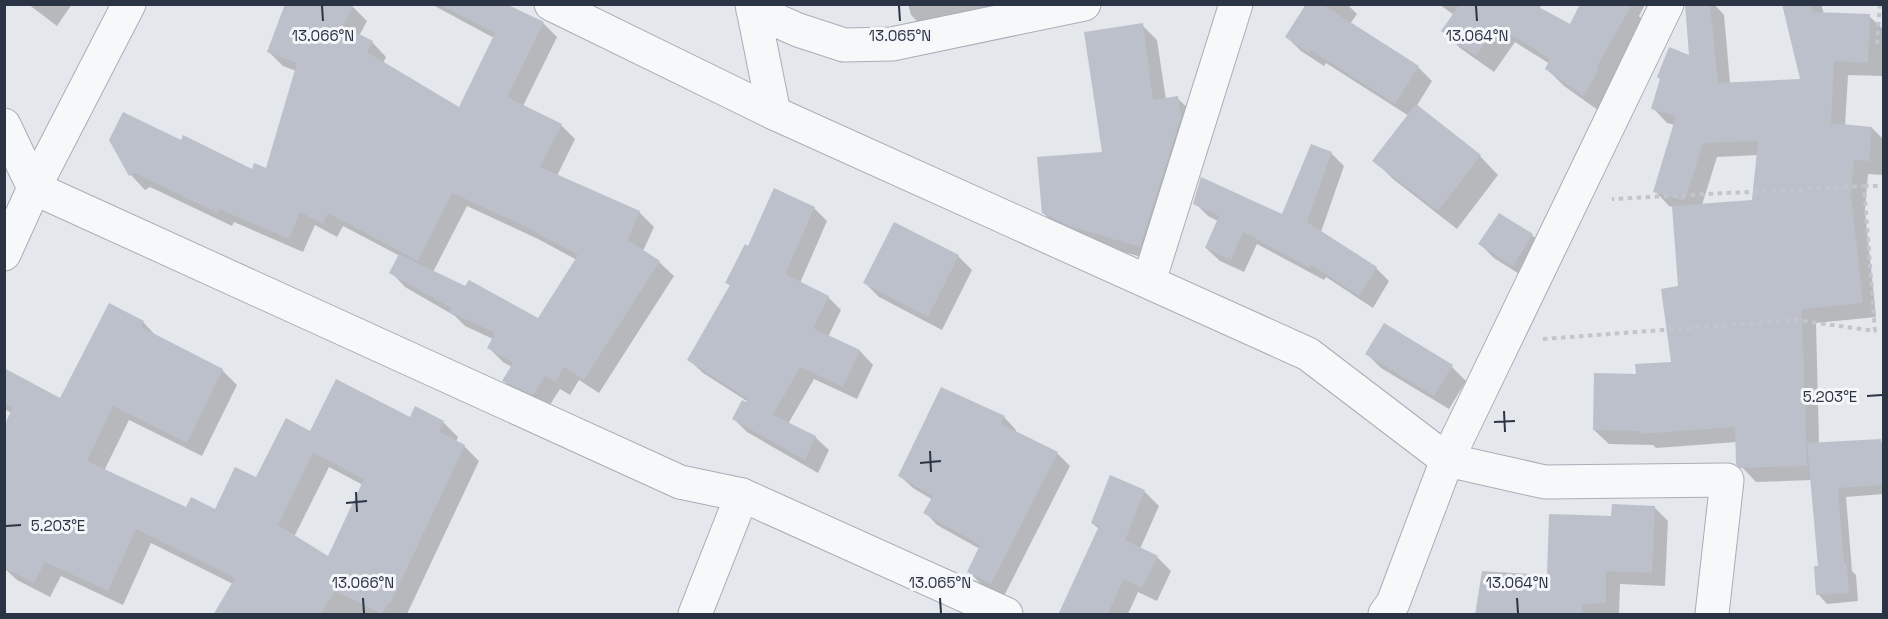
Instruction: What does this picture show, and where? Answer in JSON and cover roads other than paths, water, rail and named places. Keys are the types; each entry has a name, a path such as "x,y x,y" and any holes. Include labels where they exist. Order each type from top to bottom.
{"street":[{"path":"4,254 34,188 129,4"},
{"path":"551,4 774,113 1308,354 1447,460 1545,482 1727,480 1712,615"},
{"path":"752,7 798,30 844,45 892,44 1084,4"},
{"path":"1149,281 1236,4"},
{"path":"1385,615 1393,603 1447,460 1667,4"},
{"path":"752,7 774,113"},
{"path":"4,125 34,188 680,482 742,495 1006,615"},
{"path":"695,615 742,495"}]}
